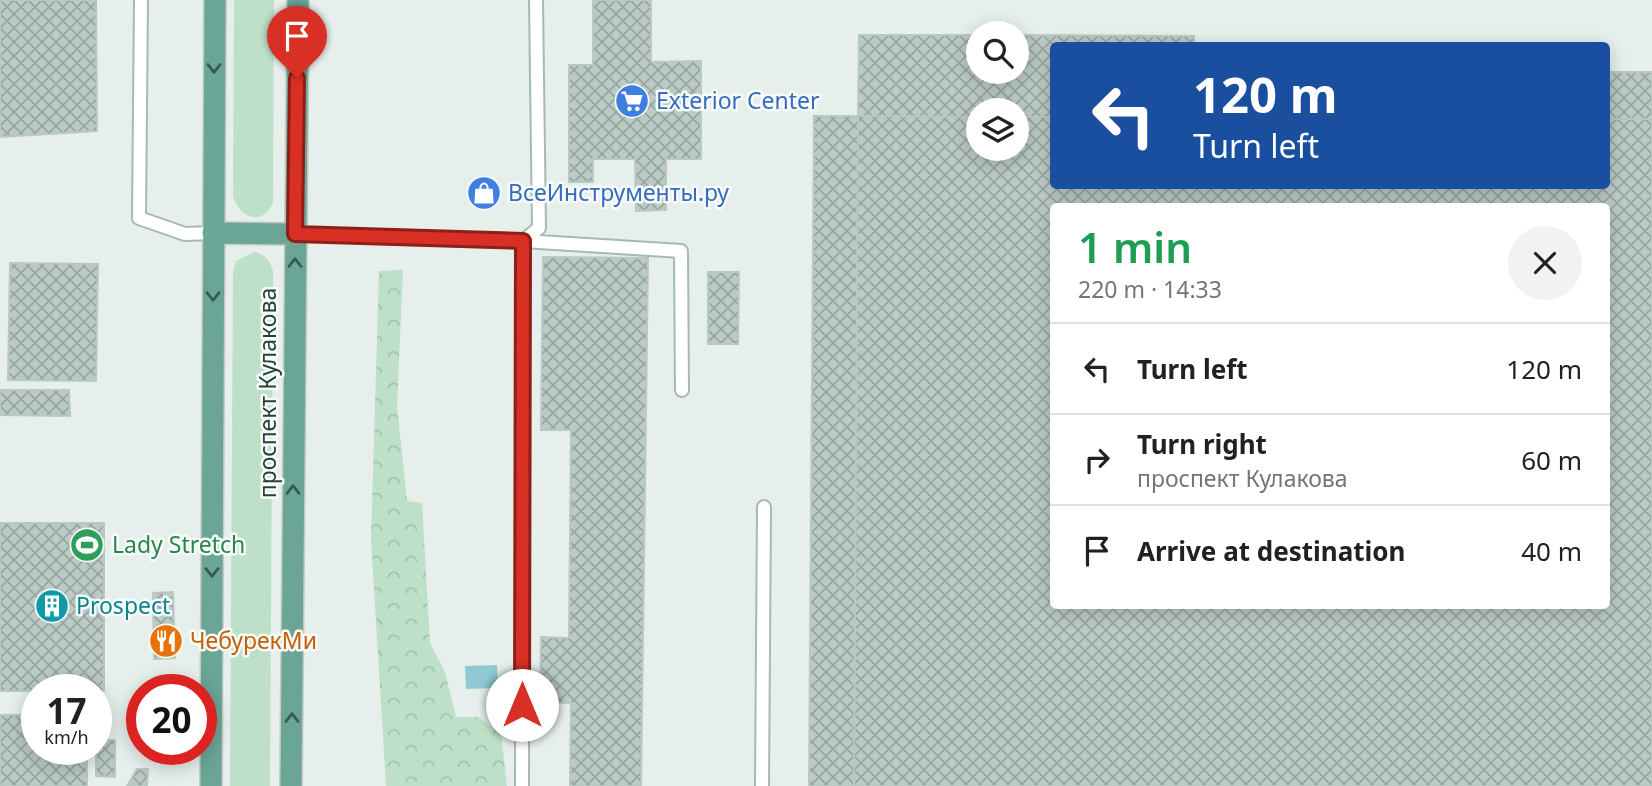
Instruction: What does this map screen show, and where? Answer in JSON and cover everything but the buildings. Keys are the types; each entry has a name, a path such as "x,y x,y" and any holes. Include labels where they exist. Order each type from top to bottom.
{"main road":[{"path":"211,786 215,0"},
{"name":"проспект Кулакова","path":"291,786 298,0"},
{"path":"213,233 295,234"}],"lane":[{"path":"141,0 139,218 185,234 213,233"},
{"path":"523,241 539,228 536,0"},
{"path":"295,234 523,241 681,251 682,390"},
{"path":"522,786 523,241"},
{"path":"762,786 764,507"}],"green space":[{"path":"234,0 274,0 273,203 263,215 257,217 241,210 233,197"},
{"path":"254,252 266,258 273,271 270,786 230,786 233,271 236,261"},
{"path":"403,270 397,406 407,501 422,503 430,643 445,672 456,717 478,717 501,734 507,786 386,786 371,539 379,271"}],"water":[{"path":"497,665 498,688 466,689 465,666"}],"place":[{"name":"Exterior Center","path":"632,101"},
{"name":"ВсеИнструменты.ру","path":"484,193"},
{"name":"Lady Stretch","path":"87,545"},
{"name":"Prospect","path":"52,606"},
{"name":"ЧебурекМи","path":"166,641"}],"route":[{"path":"297,78 295,234 523,241 522,705"}]}
